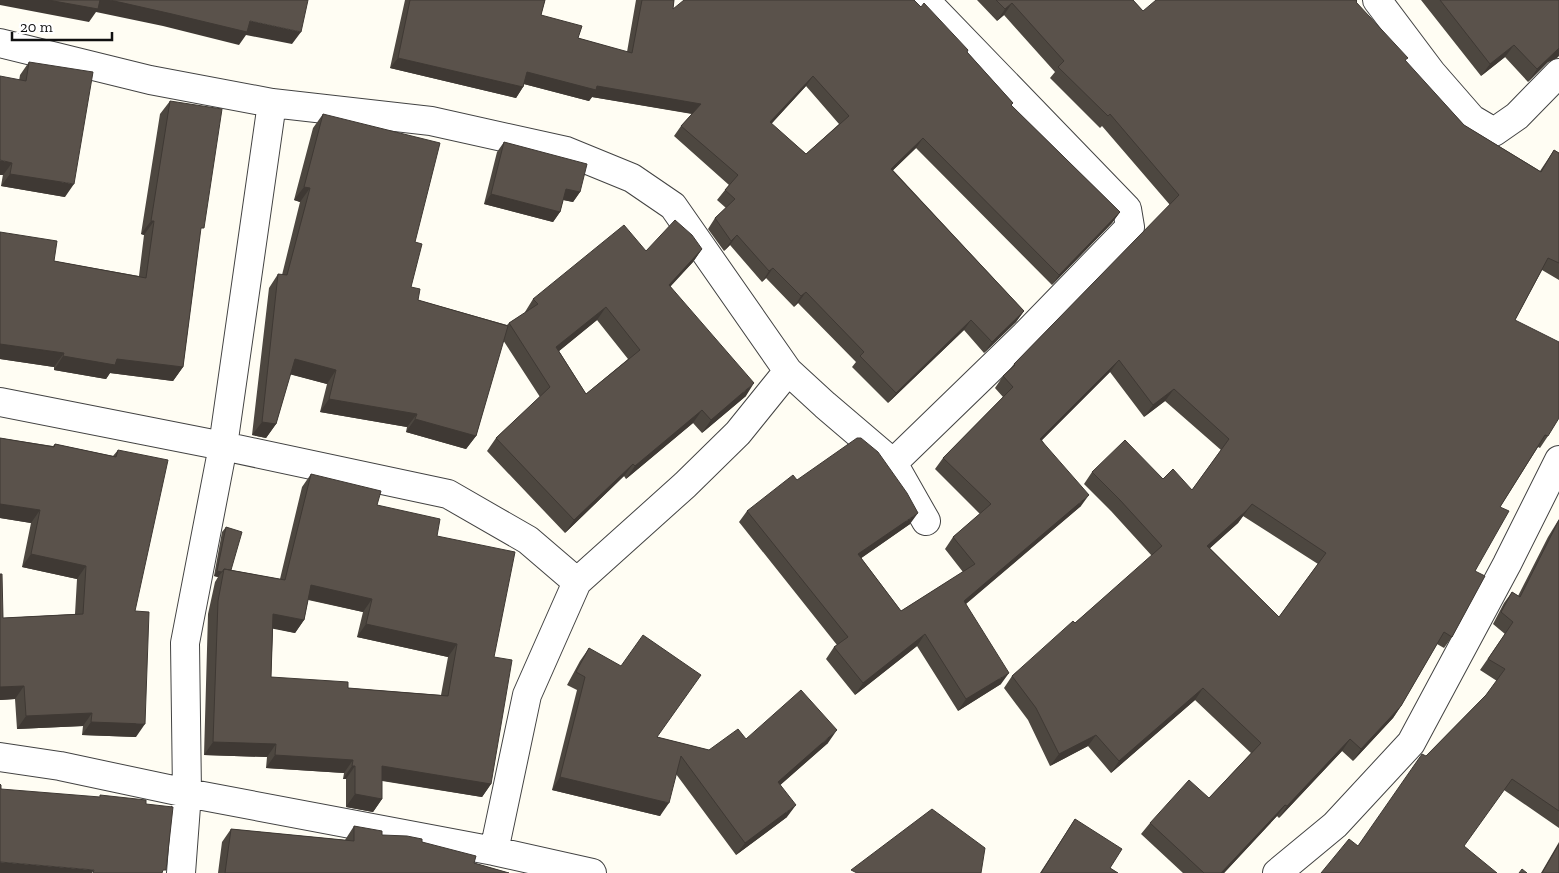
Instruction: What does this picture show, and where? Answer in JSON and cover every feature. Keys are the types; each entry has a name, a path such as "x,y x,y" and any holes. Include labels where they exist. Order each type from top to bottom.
{"street":[{"path":"893,463 1025,335 1130,227 1127,208 925,0"},
{"path":"1377,0 1432,72 1472,119 1494,132 1517,116 1559,73"},
{"path":"0,43 150,80 272,102 431,121 566,151 632,178 673,206 788,371 893,463 926,521"},
{"path":"181,873 187,793 185,643 223,446 272,102"},
{"path":"494,850 527,695 576,582 685,485 732,439 788,371"},
{"path":"0,402 223,446 448,494 528,540 576,582"},
{"path":"1277,873 1335,825 1411,743 1507,564 1559,460"},
{"path":"0,757 60,766 187,793 494,850 592,873"}],"building":[{"path":"48,0 100,0 98,9"},
{"path":"110,0 308,0 301,32 250,21 247,32"},
{"path":"410,0 545,0 541,15 582,26 578,38 632,53 642,0 674,0 673,9 684,0 914,0 921,7 924,3 968,50 967,52 1013,103 1011,105 1120,212 1059,275 923,138 891,169 1024,311 992,342 971,320 896,393 860,356 864,352 806,292 801,296 773,268 769,271 737,235 731,241 715,218 735,199 725,190 738,175 681,126 701,104 597,86 596,90 527,72 523,87 398,58","holes":["813,76 849,116 806,154 770,122"]},
{"path":"996,0 1133,0 1143,11 1156,0 1356,0 1408,58 1405,60 1464,125 1541,172 1554,150 1559,153 1559,263 1548,258 1515,320 1559,342 1559,418 1548,436 1545,435 1500,507 1509,511 1475,571 1485,576 1452,637 1444,632 1401,706 1361,749 1350,739 1221,873 1204,873 1150,823 1189,780 1209,798 1261,743 1203,688 1119,761 1096,735 1059,754 1036,708 1012,676 1073,621 1075,623 1162,546 1092,472 1125,440 1163,479 1173,469 1192,490 1229,439 1174,389 1153,405 1119,360 1040,439 1089,495 964,601 1009,673 966,699 925,634 863,683 834,647 848,637 747,511 793,475 797,480 857,438 861,438 878,452 907,493 918,513 858,554 901,611 975,564 953,537 991,504 943,458 1013,387 1003,376 1179,195 1110,114 1108,116 1058,67 1064,61 1012,3 1005,9","holes":["1252,504 1326,553 1279,617 1207,546"]},
{"path":"1440,0 1559,0 1559,48 1537,69 1514,45 1490,64"},
{"path":"29,62 93,72 74,184 10,174 12,163 0,160 0,76 26,81"},
{"path":"170,101 222,109 204,228 201,228 183,367 117,359 115,365 63,356 64,353 0,344 0,232 57,241 54,261 146,278 154,221 151,221"},
{"path":"323,114 440,143 415,242 422,244 411,287 420,289 418,300 508,326 476,436 415,419 417,414 329,399 336,370 295,359 276,424 262,422 278,274 287,275 310,188 304,187"},
{"path":"504,142 587,164 580,192 566,189 560,212 491,194"},
{"path":"675,220 692,235 702,249 669,285 754,383 711,420 702,410 635,466 633,464 574,520 496,438 550,387 509,323 538,304 533,299 624,225 646,251","holes":["606,307 640,350 586,394 556,347"]},
{"path":"0,438 54,447 55,444 116,457 118,450 168,460 135,611 149,612 145,724 91,722 92,713 26,716 24,686 0,687 0,574 2,574 3,618 83,614 86,566 31,554 40,510 0,504"},
{"path":"311,474 381,491 377,505 440,519 437,536 515,552 494,657 512,660 491,784 382,766 382,799 355,794 355,766 352,766 353,760 275,755 276,744 213,742 218,601 224,569 285,580","holes":["311,585 372,599 366,624 457,644 448,696 348,688 348,682 271,677 273,614 304,620"]},
{"path":"1559,520 1559,811 1512,779 1464,846 1497,873 1321,873 1349,839 1358,846 1422,754 1426,756 1486,695 1505,669 1488,659 1513,622 1501,612 1512,592 1520,597"},
{"path":"226,527 242,532 231,570 224,569 222,572 217,571"},
{"path":"643,635 701,675 657,737 709,750 738,729 746,739 801,690 837,730 778,782 796,805 745,843 681,756 669,803 560,777 585,677 576,672 589,648 621,666"},
{"path":"0,784 1,789 100,797 100,795 146,800 146,804 173,807 166,870 163,870 162,873 93,873 94,870 0,862"},
{"path":"932,809 985,848 981,873 857,873 851,870"},
{"path":"1075,819 1122,849 1110,868 1118,873 1041,873"},
{"path":"354,826 382,831 382,835 422,839 422,842 476,856 474,863 509,873 225,873 231,829 354,841"},
{"path":"1559,844 1559,873 1542,873"},
{"path":"1522,869 1527,873 1519,873"}]}
